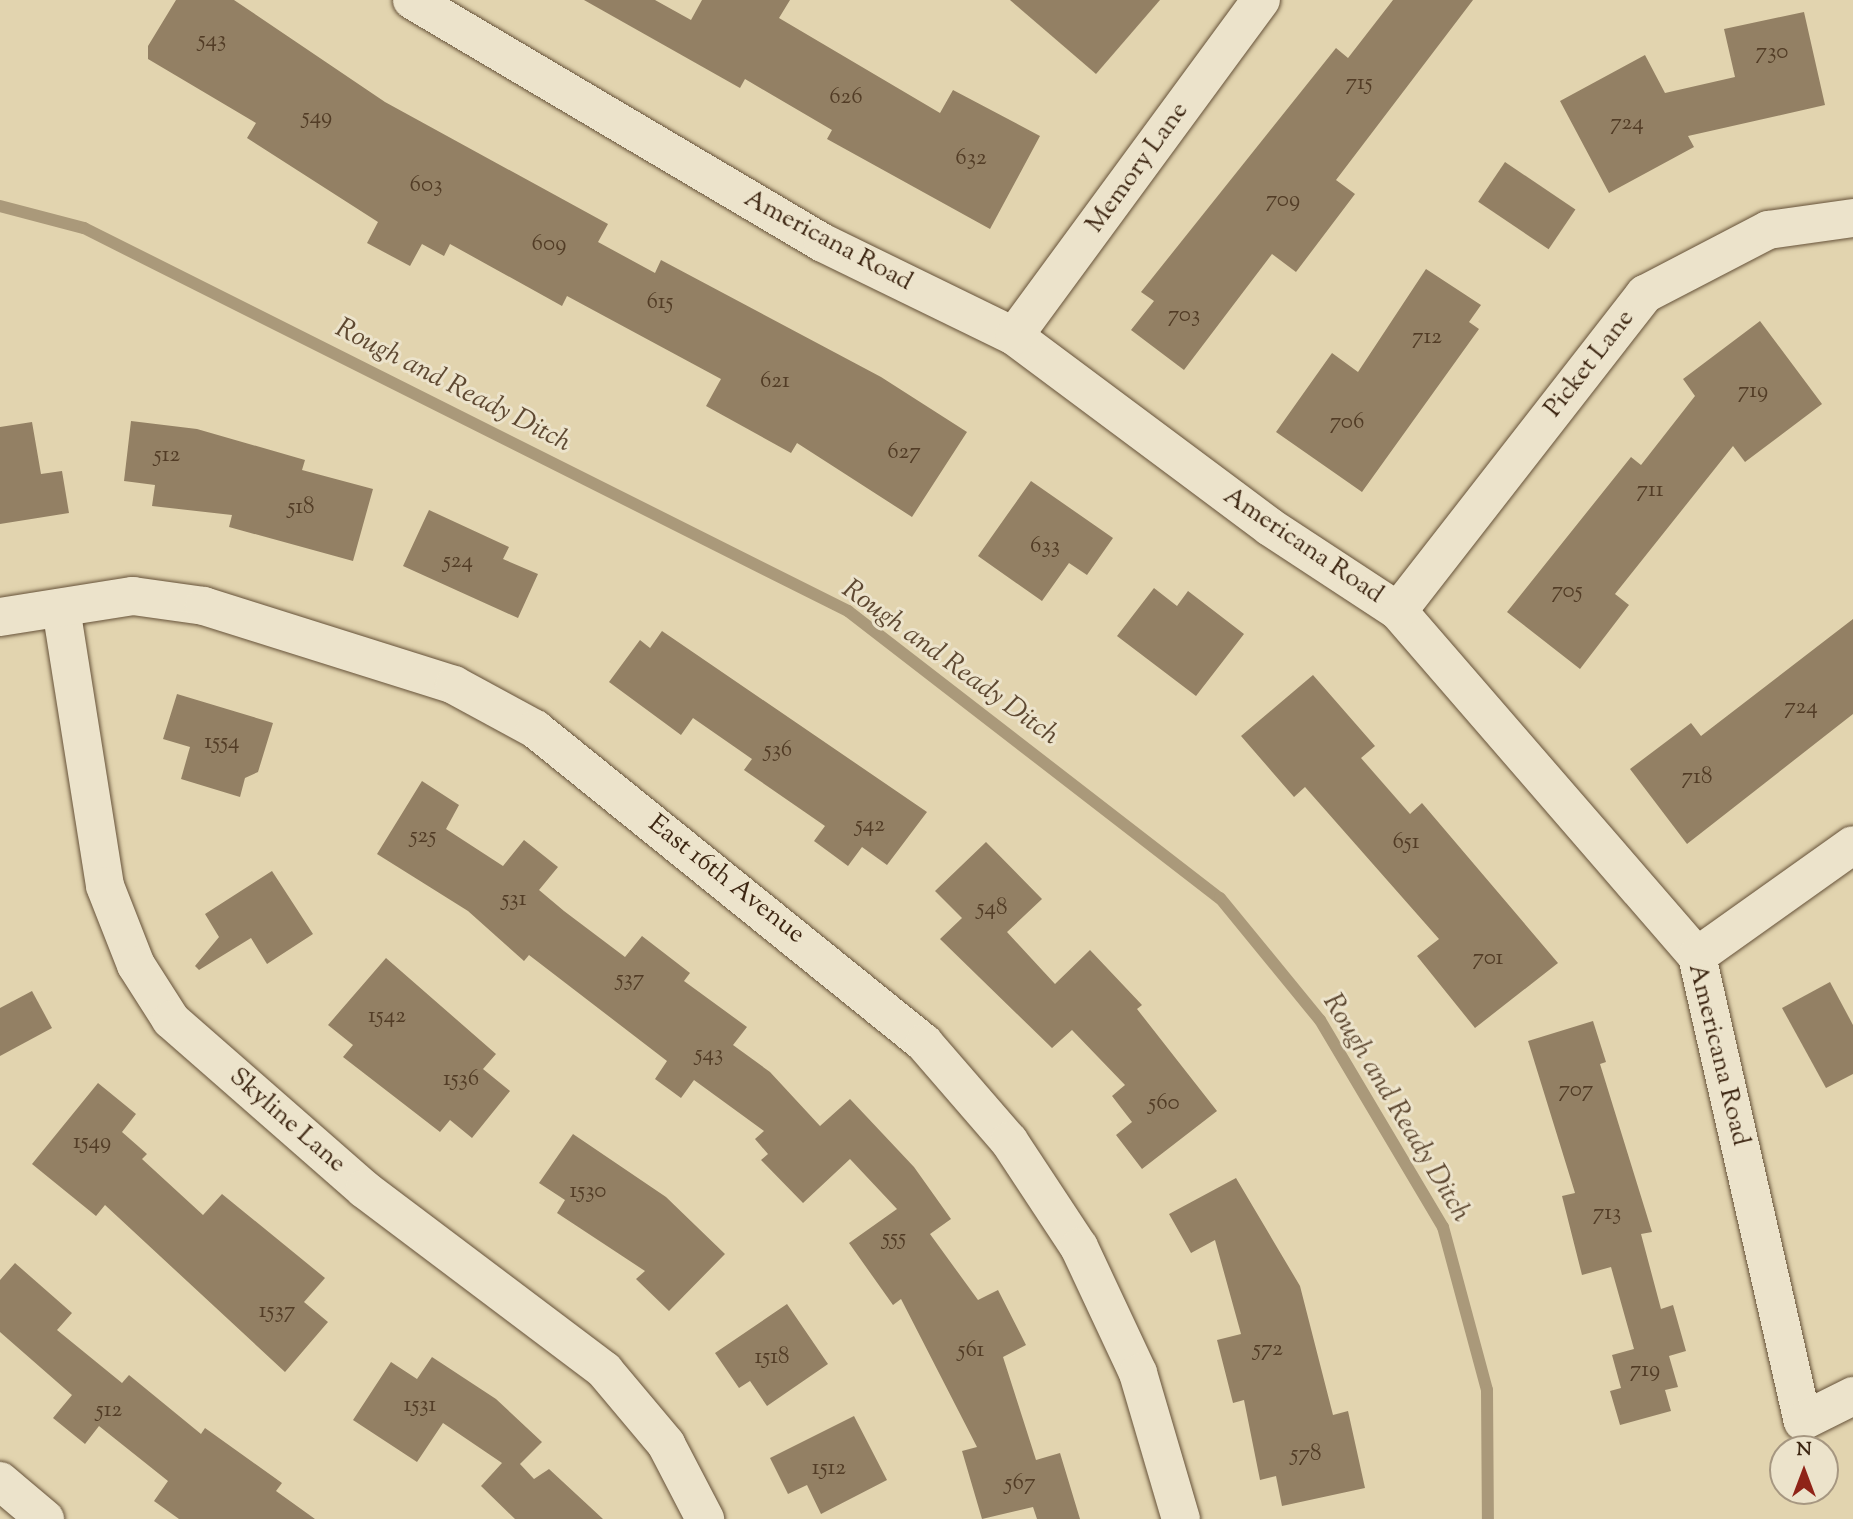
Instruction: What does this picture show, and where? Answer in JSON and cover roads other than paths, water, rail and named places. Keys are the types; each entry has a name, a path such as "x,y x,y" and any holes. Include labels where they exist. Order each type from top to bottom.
{"street":[{"name":"Americana Road","path":"412,0 822,243 1014,336 1270,527 1398,611 1697,956 1803,1421 1853,1396"},
{"name":"Memory Lane","path":"1014,336 1261,0"},
{"name":"Picket Lane","path":"1398,611 1645,294 1768,230 1853,218"},
{"name":"East 16th Avenue","path":"0,617 133,596 204,606 454,685 535,729 815,950 924,1043 1009,1141 1079,1247 1138,1373 1181,1519"},
{"name":"Skyline Lane","path":"61,608 105,886 136,965 171,1020 364,1189 604,1370 666,1444 705,1519"},
{"path":"1697,956 1853,845"},
{"path":"0,1481 45,1519"}],"waterway":[{"name":"Rough and Ready Ditch","path":"0,206 84,228 848,611 1220,898 1320,1020 1443,1227 1487,1390 1488,1519"}]}
